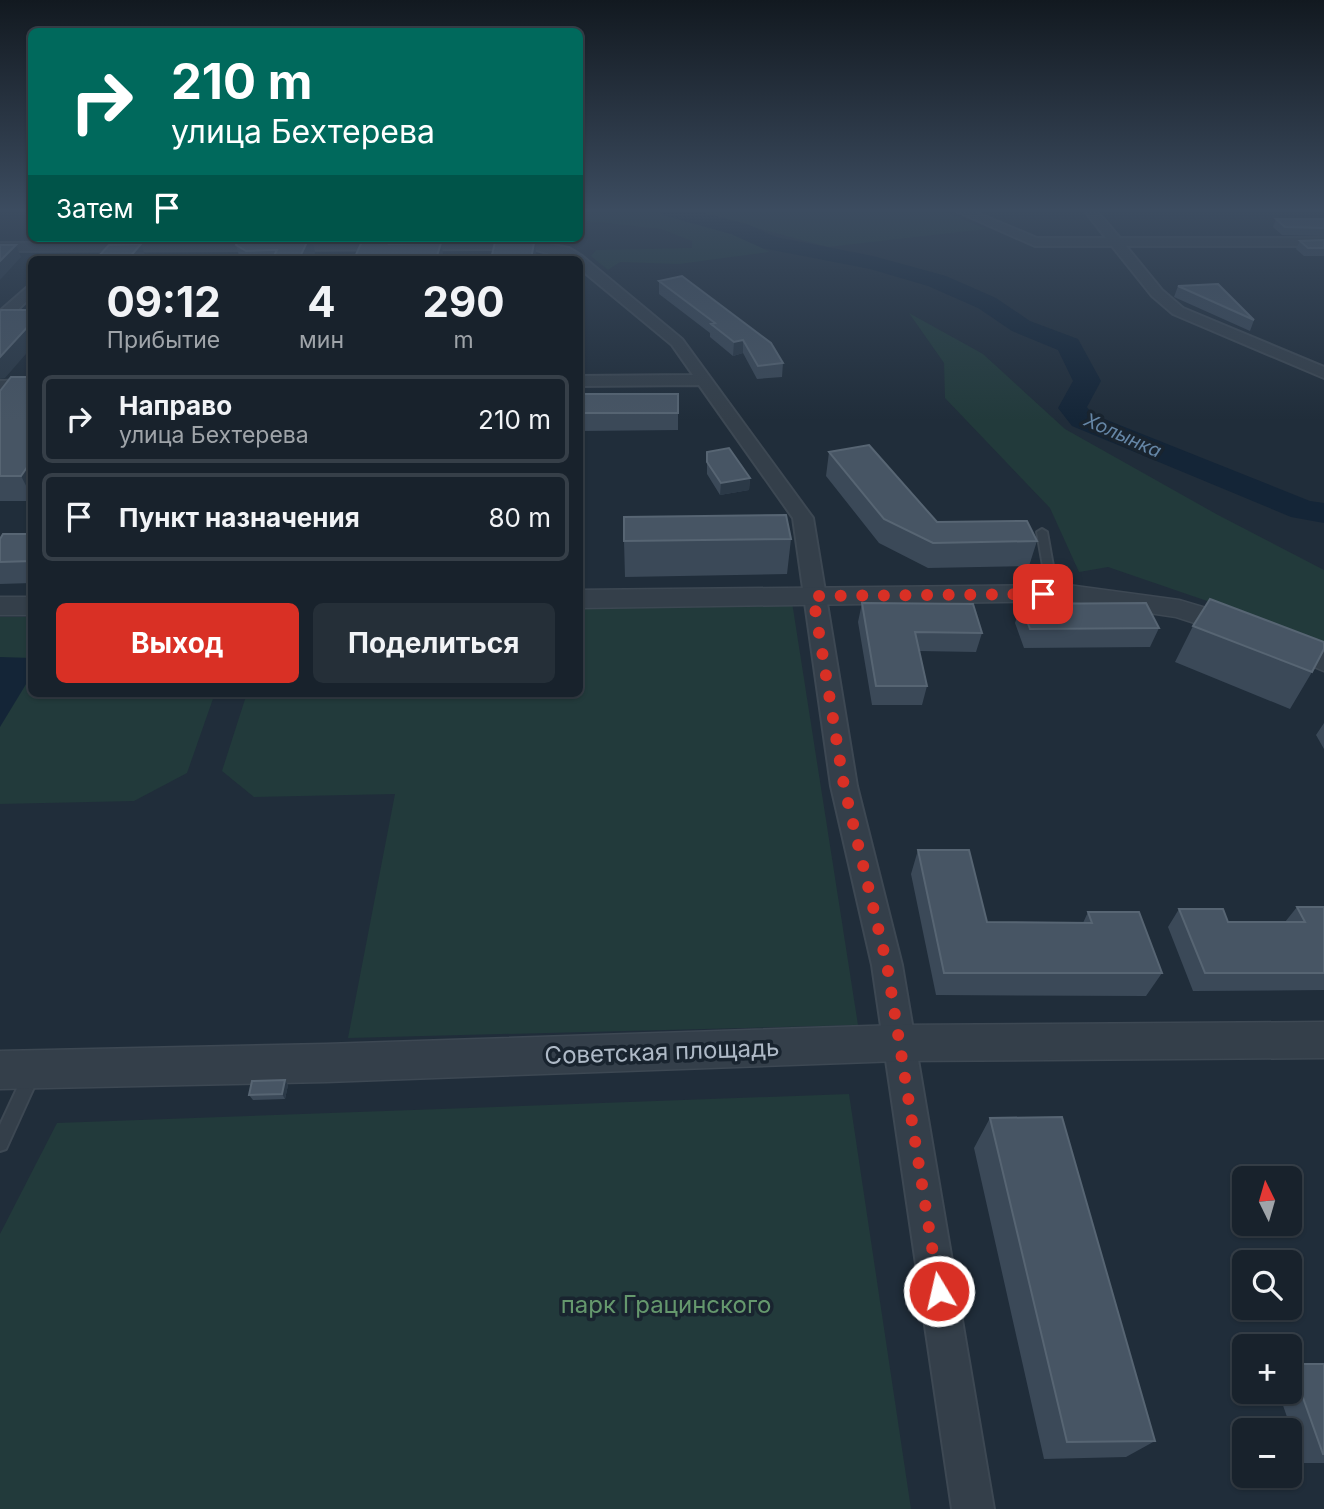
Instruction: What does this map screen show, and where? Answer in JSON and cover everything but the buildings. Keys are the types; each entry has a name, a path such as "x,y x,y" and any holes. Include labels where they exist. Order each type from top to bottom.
{"street":[{"path":"603,280 677,342 803,518 844,786 887,965 973,1509"},
{"path":"1147,280 1178,311 1324,373"},
{"path":"0,320 28,291"},
{"path":"583,381 706,380"},
{"path":"0,386 28,385"},
{"path":"583,599 1068,593 1179,609 1270,638 1324,661"},
{"path":"0,606 28,606"},
{"name":"Советская площадь","path":"17,1070 326,1063 899,1043 1324,1040"}],"lane":[{"path":"1042,532 1048,566 1068,593"},
{"path":"0,1143 17,1070"}],"green space":[{"path":"909,313 983,354 1065,429 1218,515 1324,570 1324,648 1274,624 1108,567 1079,572 1050,508 945,398 944,363"},
{"path":"792,602 858,1025 348,1038 395,794 254,797 222,771 246,697 583,697 583,606"},
{"path":"0,617 28,617 28,697 214,697 187,773 134,801 0,804"},
{"name":"парк Грацинского","path":"849,1094 911,1509 0,1509 0,1234 57,1123"}],"water":[{"path":"0,657 28,658 28,681 0,727"}],"waterway":[{"name":"Холынка","path":"935,280 987,303 1021,326 1069,345 1087,381 1072,408 1082,420 1303,510 1324,513"}],"route":[{"path":"939,1291 887,965 844,786 813,596 1043,594"}]}
